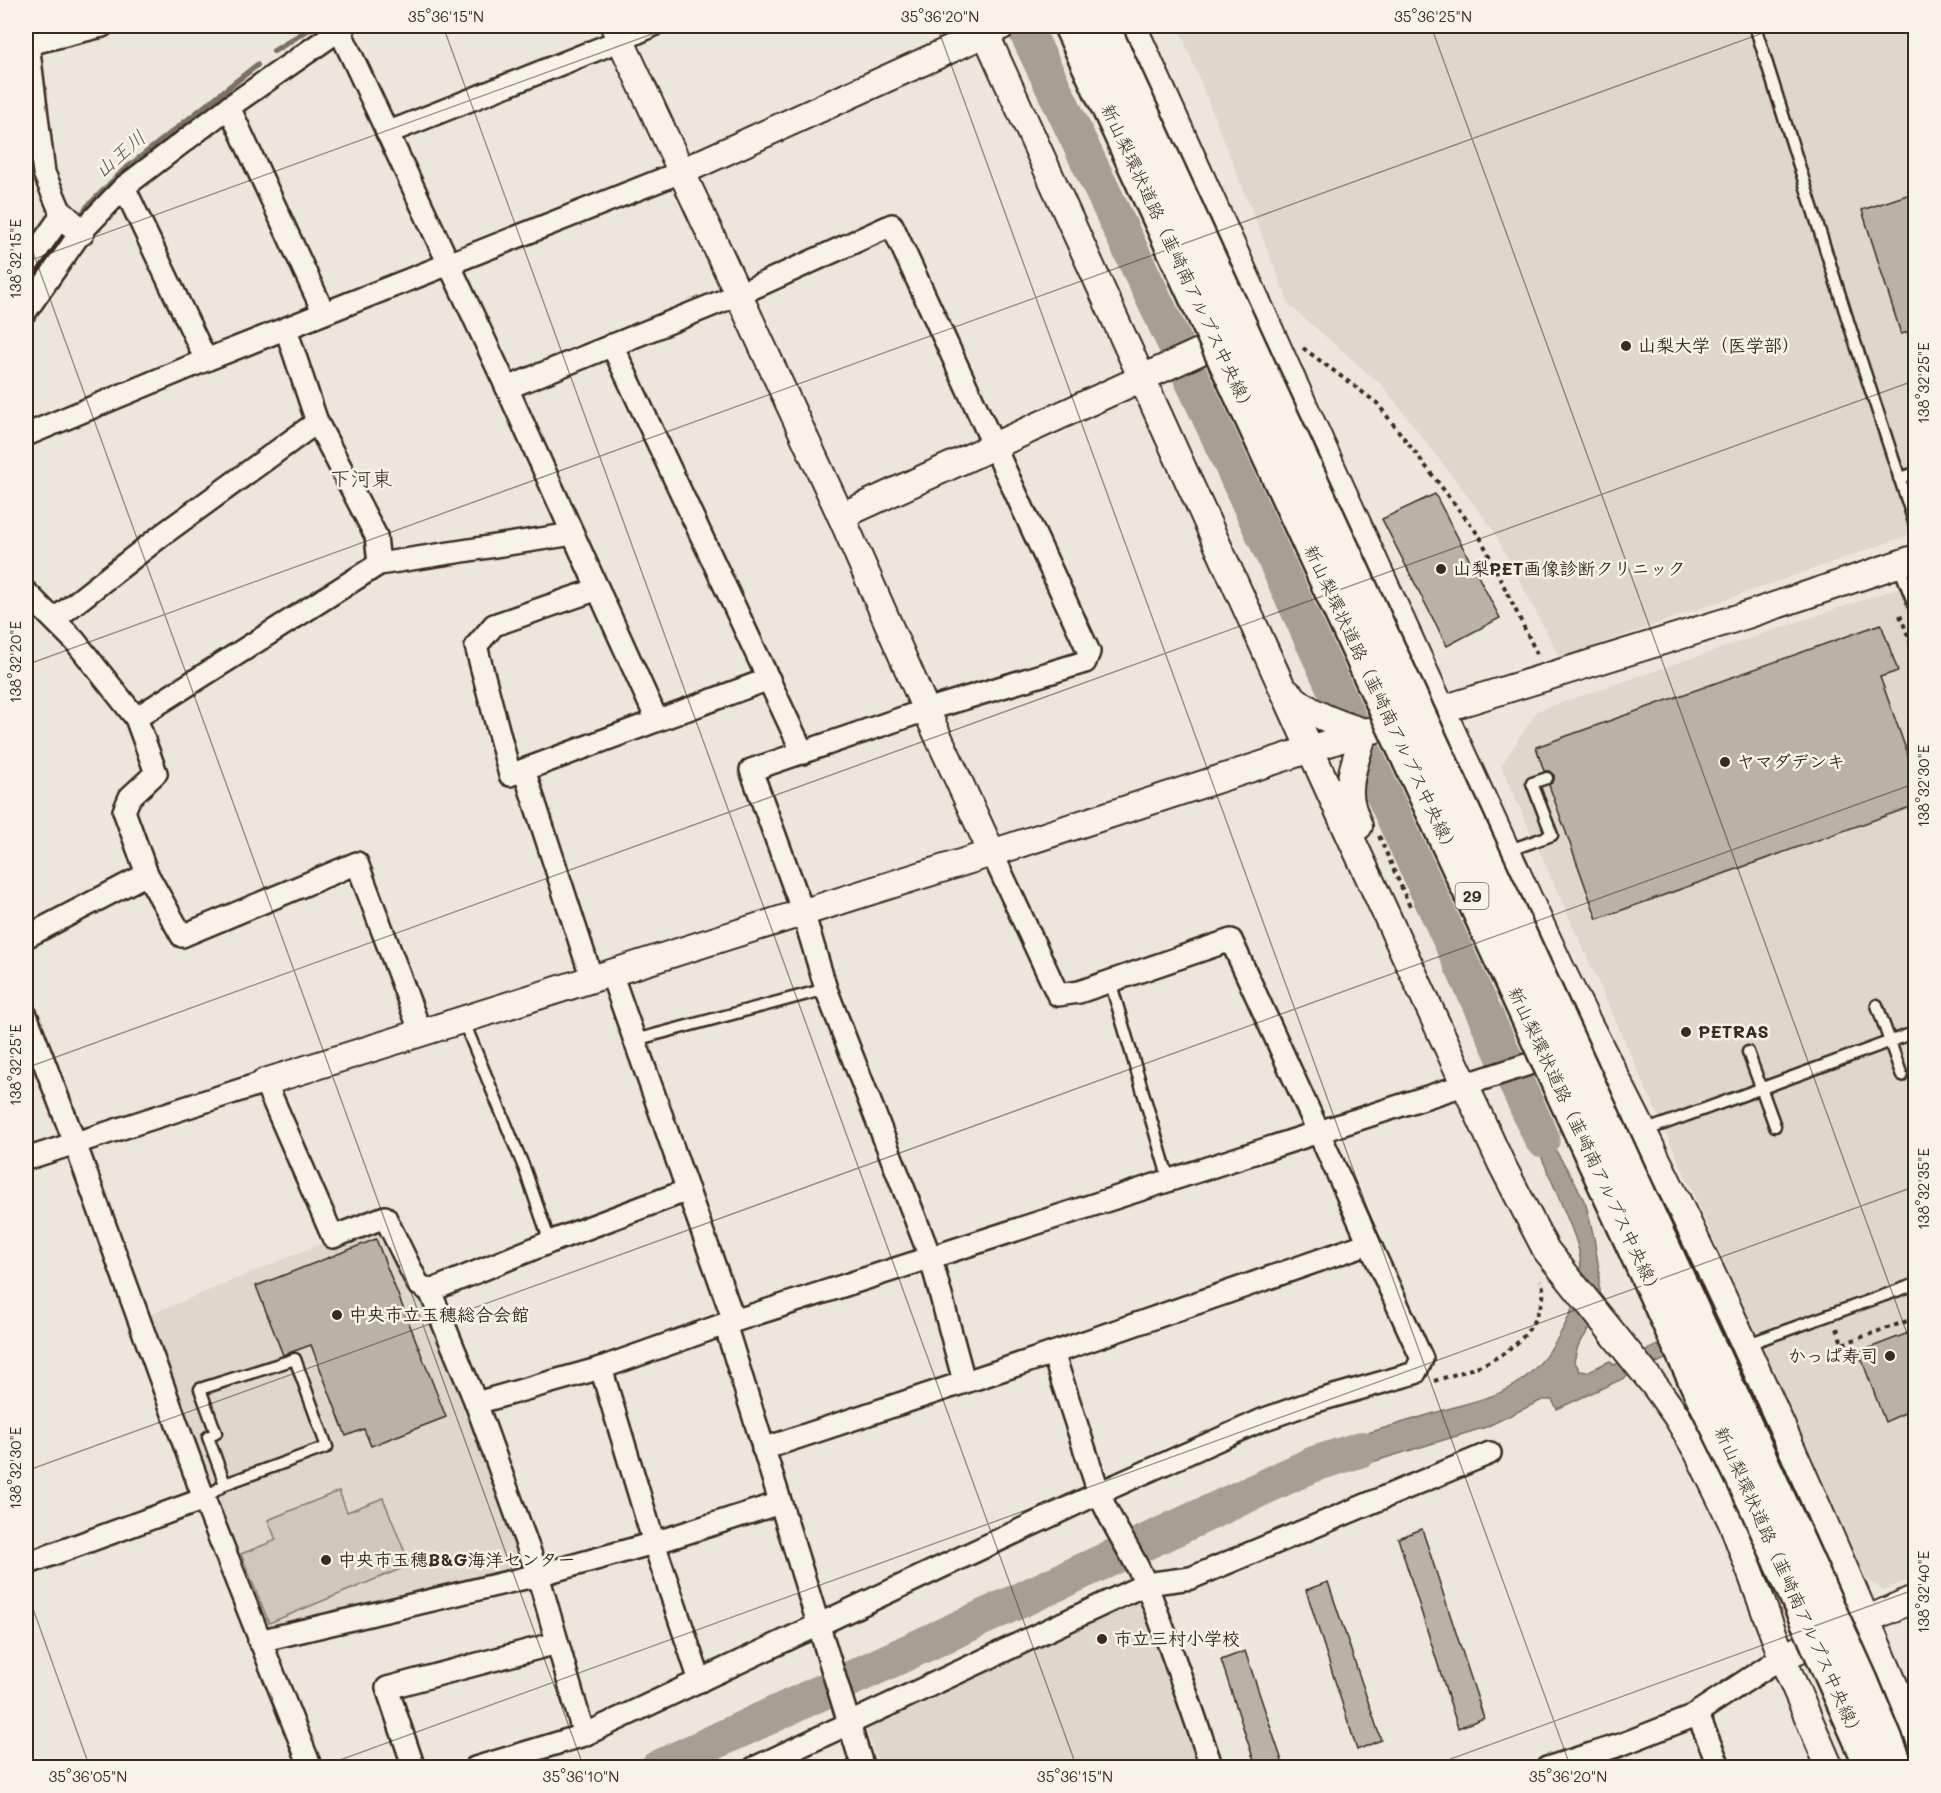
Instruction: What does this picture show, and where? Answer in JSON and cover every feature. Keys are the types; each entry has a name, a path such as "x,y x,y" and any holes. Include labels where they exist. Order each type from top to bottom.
{"highway":[{"name":"新山梨環状道路（韮崎南アルプス中央線）","path":"1071,26 1701,1392 1765,1526 1873,1767"},
{"name":"新山梨環状道路（韮崎南アルプス中央線）","path":"1102,26 1754,1443 1897,1767"},
{"path":"1701,1392 1736,1484 1852,1767"}],"street":[{"path":"71,224 33,153 27,35 102,26"},
{"path":"387,134 617,33 652,26"},
{"path":"1133,26 1467,768 1592,1034 1643,1131 1744,1345 1867,1619 1916,1736"},
{"path":"26,266 71,224 342,27 387,134 507,388 657,720"},
{"path":"26,435 206,360 681,172 990,28 1143,379 1500,1163 1538,1238 1655,1386 1677,1417 1716,1488 1733,1525 1782,1657 1830,1767"},
{"path":"474,1767 584,1735 1099,1493 1262,1420 1313,1402 1416,1373 1422,1359 1231,940 1079,992 1058,995 926,710 841,516 617,33"},
{"path":"229,107 324,313"},
{"path":"124,187 206,360"},
{"path":"26,310 71,224"},
{"path":"507,388 737,295 892,225 1089,652 1084,662 926,710 751,770 803,912 826,989 931,1259 964,1381"},
{"path":"841,516 1143,379 1266,320"},
{"path":"286,329 317,422 375,536 379,564"},
{"path":"612,345 803,753"},
{"path":"55,619 162,535 317,422"},
{"path":"136,718 379,564 573,534"},
{"path":"26,1159 992,853 1310,749 1359,730 1440,709 1747,615 1907,561"},
{"path":"598,589 494,626 476,646 510,775 769,679"},
{"path":"26,592 75,641 136,718 156,773 130,797 124,811 147,874 182,936 357,863 420,1033"},
{"path":"1386,912 1383,889 1352,807 1350,792 1359,730 1403,662 1393,602"},
{"path":"1284,690 1296,702 1314,714 1359,730 1424,740 1467,768"},
{"path":"524,770 602,976 635,1040 688,1190 729,1322 780,1503 863,1767"},
{"path":"26,937 147,874"},
{"path":"26,1015 75,1143 204,1499 311,1767"},
{"path":"476,1403 601,1368 729,1322 931,1259 1529,1064 1592,1034"},
{"path":"265,1082 333,1238 385,1217 418,1284 430,1291 476,1403 538,1575 584,1735"},
{"path":"430,1291 550,1242 688,1190"},
{"path":"764,1449 1053,1353 1369,1243"},
{"path":"1053,1353 1099,1493 1141,1576 1180,1672 1212,1767"},
{"path":"601,1368 654,1543 700,1681"},
{"path":"754,1767 849,1724 1141,1576 1191,1578 1490,1453"},
{"path":"26,1564 204,1499"},
{"path":"259,1641 538,1575 654,1543 780,1503"},
{"path":"1547,1767 1574,1763 1689,1718 1782,1657 1916,1598"},
{"path":"414,1767 387,1688 557,1643"},
{"path":"1697,1713 1720,1767"}],"lane":[{"path":"1755,26 1848,324 1916,528"},
{"path":"1899,478 1916,473"},
{"path":"1907,561 1916,610"},
{"path":"1506,852 1551,835 1532,783 1547,778"},
{"path":"1110,981 1169,1180"},
{"path":"635,1040 826,989"},
{"path":"1877,1005 1902,1076"},
{"path":"463,1020 525,1170 550,1242"},
{"path":"1643,1131 1916,1032"},
{"path":"1748,1052 1774,1126"},
{"path":"1744,1345 1916,1284"},
{"path":"204,1499 225,1484 327,1447 295,1359 200,1389 216,1433 208,1437 225,1484"}],"path":[{"path":"1303,348 1377,403 1480,537 1547,675"},
{"path":"1897,606 1916,657"},
{"path":"1836,1326 1842,1344 1916,1318"}],"shaded area":[{"name":"山梨大学（医学部）","path":"1178,26 1915,26 1915,533 1560,658 1492,528 1383,386 1290,306"},
{"path":"1915,582 1915,1577 1884,1590 1867,1580 1501,766 1537,711"},
{"path":"1525,1092 1546,1135 1575,1182 1586,1205 1594,1238 1599,1270 1599,1298 1593,1323 1578,1346 1574,1361 1580,1371 1587,1372 1610,1361 1614,1365 1678,1336 1685,1350 1557,1409 1552,1400 1542,1400 1486,1427 1320,1478 1311,1450 1500,1393 1518,1383 1531,1372 1554,1344 1564,1327 1578,1291 1580,1257 1574,1233 1518,1096"},
{"path":"385,1217 418,1284 538,1575 259,1641 145,1317"},
{"name":"中央市玉穂B&G海洋センター","path":"339,1491 347,1512 383,1498 410,1565 269,1623 241,1554 276,1540 268,1520"},
{"name":"市立三村小学校","path":"1136,1595 1175,1682 1201,1767 879,1767 866,1729"}],"building":[{"path":"1916,192 1916,330 1901,334 1862,210"},
{"name":"山梨PET画像診断クリニック","path":"1435,494 1500,618 1447,646 1382,519"},
{"name":"ヤマダデンキ","path":"1881,624 1898,671 1880,677 1916,777 1916,805 1597,919 1549,785 1554,780 1554,775 1549,771 1544,771 1536,747"},
{"name":"中央市立玉穂総合会館","path":"376,1239 446,1417 371,1446 364,1429 346,1436 311,1345 283,1355 256,1286"},
{"path":"1916,1330 1916,1408 1885,1422 1859,1352"},
{"path":"1422,1529 1484,1718 1458,1728 1398,1538"},
{"path":"1328,1582 1381,1740 1357,1750 1306,1590"},
{"path":"1245,1651 1284,1767 1256,1767 1221,1660"}],"waterway":[{"name":"山王川","path":"274,51 314,26"},
{"path":"1024,26 1200,396 1542,1139"},
{"name":"山王川","path":"77,221 88,206 123,171 257,65"},
{"name":"山王川","path":"26,288 69,232"},
{"path":"658,1768 1314,1464 1362,1449"}],"place":[{"name":"山梨大学（医学部）","path":"1626,346"},
{"name":"山梨PET画像診断クリニック","path":"1441,569"},
{"name":"ヤマダデンキ","path":"1725,762"},
{"name":"PETRAS","path":"1686,1032"},
{"name":"中央市立玉穂総合会館","path":"337,1315"},
{"name":"かっぱ寿司","path":"1890,1356"},
{"name":"中央市玉穂B&G海洋センター","path":"326,1560"},
{"name":"市立三村小学校","path":"1102,1639"}],"district":[{"name":"下河東","path":"361,479"}]}
